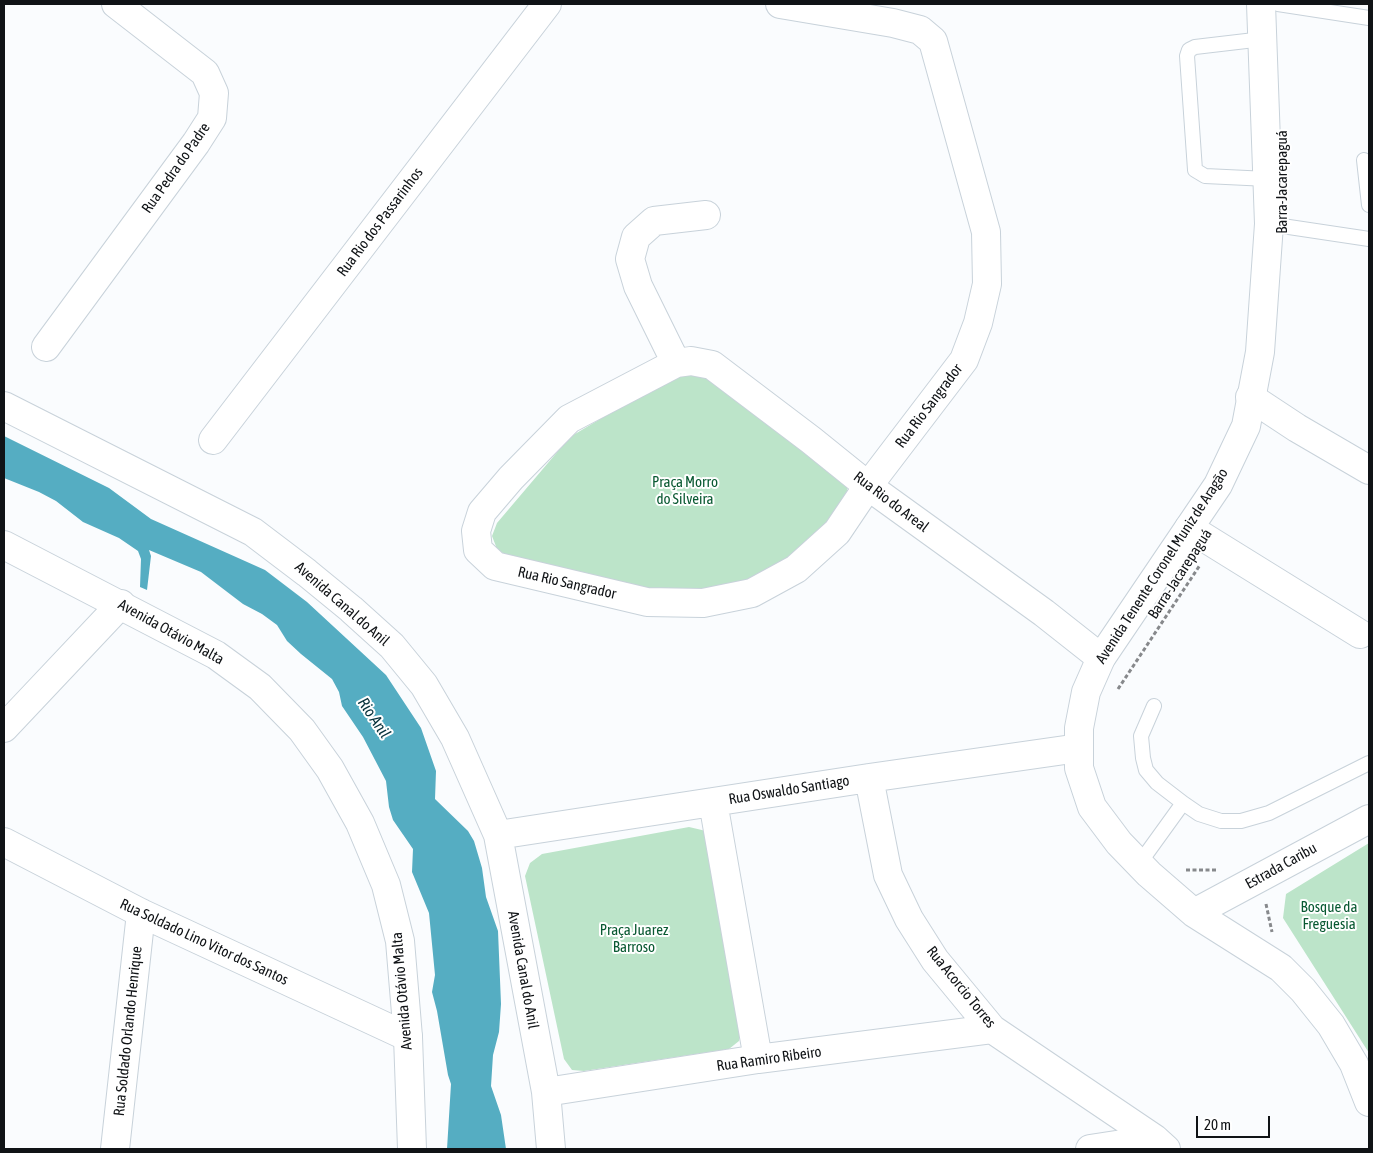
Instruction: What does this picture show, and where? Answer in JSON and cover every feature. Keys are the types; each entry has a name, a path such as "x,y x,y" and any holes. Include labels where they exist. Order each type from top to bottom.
{"street":[{"name":"Rua Pedra do Padre","path":"46,348 196,144 212,118 214,93 205,73 116,4"},
{"name":"Rua Rio dos Passarinhos","path":"213,440 547,4"},
{"name":"Rua Rio Sangrador","path":"676,362 569,419 511,478 482,512 476,532 478,550 495,566 648,602 703,603 752,593 796,569 837,532 868,486 964,360 978,323 987,284 986,232 934,41 920,30 893,23 780,4"},
{"name":"Avenida Tenente Coronel Muniz de Aragão","path":"1261,4 1270,224 1260,352 1246,426 1218,485 1102,658 1086,692 1079,728 1080,768 1092,807 1119,843 1147,854 1194,913 1281,968 1303,990 1331,1025 1354,1064 1369,1102"},
{"path":"676,362 638,286 630,259 636,237 654,221 706,215"},
{"name":"Rua Rio do Areal","path":"676,362 691,361 712,365 868,486 1044,613 1102,658"},
{"path":"1250,397 1297,428 1369,470"},
{"name":"Avenida Canal do Anil","path":"4,406 253,532 351,609 392,646 424,685 455,738 498,835 546,1092 551,1149"},
{"path":"1189,528 1360,634"},
{"name":"Avenida Otávio Malta","path":"4,545 216,654 260,687 302,730 330,770 360,823 386,885 400,941 408,1037 412,1149"},
{"path":"4,728 122,604"},
{"name":"Rua Oswaldo Santiago","path":"498,835 1079,748"},
{"name":"Rua Acorcio Torres","path":"869,778 888,875 909,920 935,960 992,1029 1160,1144"},
{"path":"713,802 758,1059"},
{"name":"Estrada Caribu","path":"1194,913 1369,819"},
{"name":"Rua Soldado Lino Vitor dos Santos","path":"4,842 141,913 408,1037"},
{"name":"Rua Soldado Orlando Henrique","path":"115,1149 141,913"},
{"name":"Rua Ramiro Ribeiro","path":"546,1092 758,1059 992,1029"},
{"path":"1090,1149 1160,1144"}],"lane":[{"path":"1278,4 1369,18"},
{"path":"1263,39 1195,47 1189,50 1187,56 1194,170 1205,176 1268,179"},
{"path":"1364,160 1369,205"},
{"path":"1270,224 1369,239"},
{"path":"1154,706 1141,736 1146,770 1157,783 1199,814 1221,821 1241,821 1269,813 1369,763"},
{"path":"1147,854 1183,803"}],"path":[{"name":"Barra-Jacarepaguá","path":"1114,697 1118,688 1213,543"},
{"path":"1147,854 1187,871 1221,870"},
{"path":"1264,895 1274,938"}],"green space":[{"name":"Praça Morro do Silveira","path":"690,373 713,381 838,474 847,486 848,501 840,517 762,581 666,595 510,558 497,549 492,536 497,523 570,437 674,375"},
{"name":"Praça Juarez Barroso","path":"689,827 706,831 741,1029 739,1041 729,1049 584,1071 572,1070 564,1059 525,876 530,863 542,854"},
{"name":"Bosque da Freguesia","path":"1369,843 1369,1053 1283,918 1286,894"}],"water":[{"name":"Rio Anil","path":"4,436 109,488 151,519 265,570 307,602 386,675 421,728 436,771 435,799 468,831 474,841 482,868 486,897 498,931 501,1004 499,1032 493,1055 491,1086 501,1115 506,1149 447,1149 451,1084 432,992 435,975 429,913 412,872 413,849 393,820 389,807 386,781 363,737 342,706 339,692 332,679 287,641 277,625 243,604 201,572 149,550 151,556 147,590 140,587 141,559 138,551 119,538 83,522 56,501 4,478"}]}
